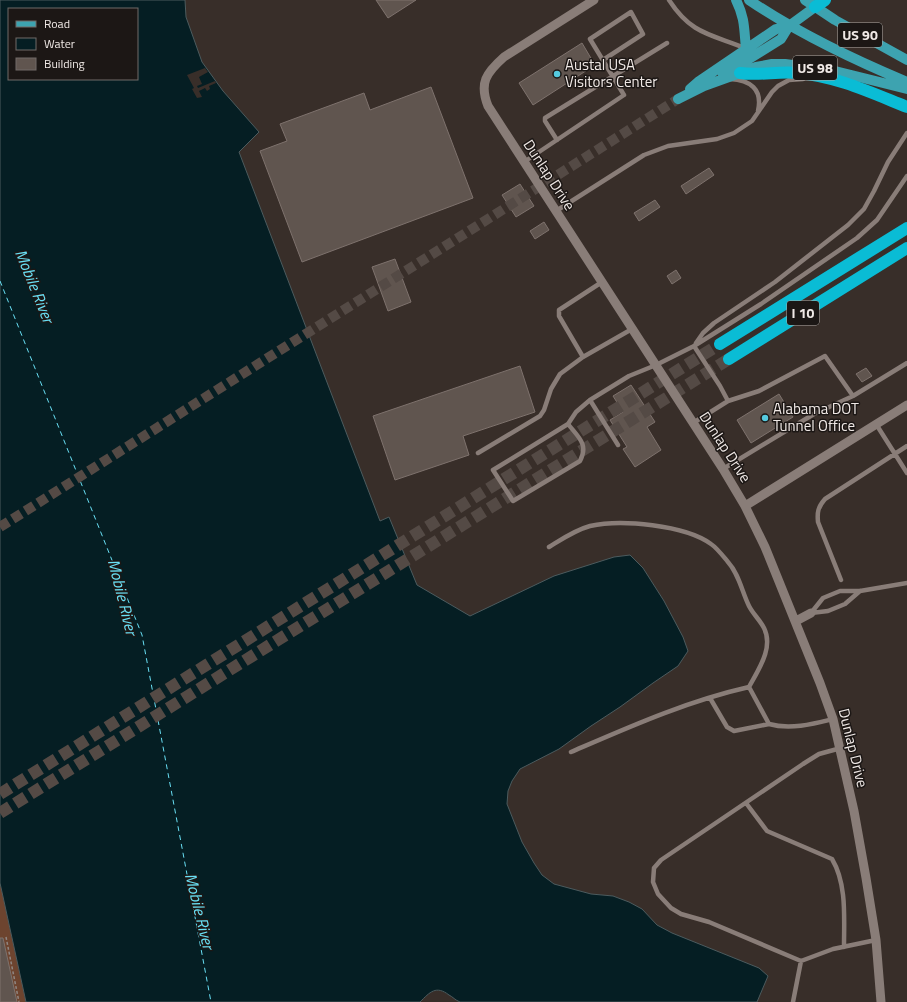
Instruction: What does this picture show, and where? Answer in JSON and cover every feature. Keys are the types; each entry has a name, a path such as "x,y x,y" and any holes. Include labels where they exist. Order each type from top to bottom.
{"highway":[{"path":"740,73 753,75 784,72 823,77 864,90 907,107"},
{"name":"I 10","path":"720,344 907,228"},
{"name":"I 10","path":"729,359 907,248"}],"main road":[{"path":"736,0 742,11 746,49"},
{"name":"US 90","path":"749,0 789,26 821,43 871,67 907,82"},
{"path":"789,26 776,29 698,82 682,97 704,86 780,38 789,26 815,2"},
{"name":"US 90","path":"815,2 835,20 907,60"},
{"name":"US 98","path":"704,86 724,80 756,67 772,64 784,64 831,70 907,89"}],"street":[{"name":"Dunlap Drive","path":"594,0 504,57 493,67 487,76 484,86 484,95 488,106 723,470 745,506 765,547 820,683 833,719 841,748 858,833 876,940 882,1002"},
{"path":"745,506 907,405"},
{"path":"796,621 811,613"}],"lane":[{"path":"669,0 684,20 695,28 710,36 723,39 746,49"},
{"path":"524,162 624,95 590,39 631,12 643,34 603,60"},
{"path":"557,140 545,121 546,118 668,43"},
{"path":"556,211 644,155 668,146 712,139 731,134 745,126 757,115 772,92 784,82 823,77"},
{"path":"724,80 732,79 747,83 755,89 759,102 757,115"},
{"path":"694,346 703,333 714,323 775,282 848,225 864,209 888,162 907,133"},
{"path":"568,424 584,445 584,453 580,461 513,501 493,470 568,424 576,412 590,400 629,376 656,365 694,346 761,304 857,238 877,220 907,176"},
{"path":"583,357 559,316 559,310 602,282"},
{"path":"478,453 540,416 544,410 551,389 560,374 583,357 632,329"},
{"path":"694,346 728,401"},
{"path":"693,424 728,401 760,391 825,356 853,396"},
{"path":"723,470 814,414 853,396 907,363"},
{"path":"590,400 618,445"},
{"path":"876,424 907,473"},
{"path":"841,580 818,522 817,512 820,504 825,499 907,446"},
{"path":"549,546 577,531 590,526 602,524 658,526 679,530 698,537 712,544 730,563 744,592 748,605 764,628 768,646 762,664 749,688 710,698 646,719 571,752"},
{"path":"811,613 823,598 840,591 860,591 907,583"},
{"path":"811,613 828,611 845,604 860,591"},
{"path":"749,688 769,724"},
{"path":"710,698 727,727 734,731 769,724 776,726 810,725 833,719"},
{"path":"841,748 819,754 661,860 654,868 653,882 658,894 671,908 681,914 716,925 800,961 833,949 876,940"},
{"path":"746,803 767,831 832,859 837,868 842,892 844,947"},
{"path":"793,1002 800,961"}],"path":[{"path":"6,937 19,1002"}],"shaded area":[{"path":"0,883 26,1002 0,1002"}],"water":[{"name":"Mobile River","path":"0,0 185,0 186,17 202,62 223,91 259,132 239,152 380,521 389,517 417,585 470,616 554,576 614,557 630,555 643,568 664,601 683,637 688,651 678,666 559,749 520,769 512,781 508,791 507,804 522,842 534,863 542,875 554,884 591,894 613,896 629,902 642,909 657,925 672,933 759,968 768,976 757,1002 460,1002 444,992 437,990 427,995 420,1002 26,1002 0,883"}],"pier":[{"path":"205,68 208,72 199,77 202,84 197,86 198,88 215,81 216,83 209,86 210,89 207,91 205,88 199,91 202,97 197,98 192,89 194,88 187,75"}],"building":[{"path":"376,0 416,0 388,18"},
{"name":"Austal USA Visitors Center","path":"582,43 595,65 533,105 519,83"},
{"path":"431,87 473,198 302,262 260,151 287,141 280,124 364,93 370,110"},
{"path":"709,168 714,175 686,194 681,186"},
{"path":"520,184 534,206 516,217 502,195"},
{"path":"655,200 660,207 639,221 634,213"},
{"path":"544,222 549,230 535,239 530,231"},
{"path":"395,259 411,302 388,311 372,267"},
{"path":"676,270 681,278 672,284 667,276"},
{"path":"520,366 535,412 463,436 469,455 395,480 373,416"},
{"path":"866,368 872,376 862,382 856,374"},
{"path":"631,385 655,422 647,427 661,450 635,467 623,449 627,447 610,420 623,412 613,396"},
{"name":"Alabama DOT Tunnel Office","path":"779,394 793,417 751,443 737,420"},
{"path":"0,938 3,938 17,1002 0,1002"}],"ferry route":[{"path":"0,281 142,635 211,1002"}],"tunnel":[{"path":"0,527 678,99"},
{"path":"0,794 720,344"},
{"path":"0,813 729,359"}],"place":[{"name":"Austal USA Visitors Center","path":"557,74"},
{"name":"Alabama DOT Tunnel Office","path":"765,418"}]}
